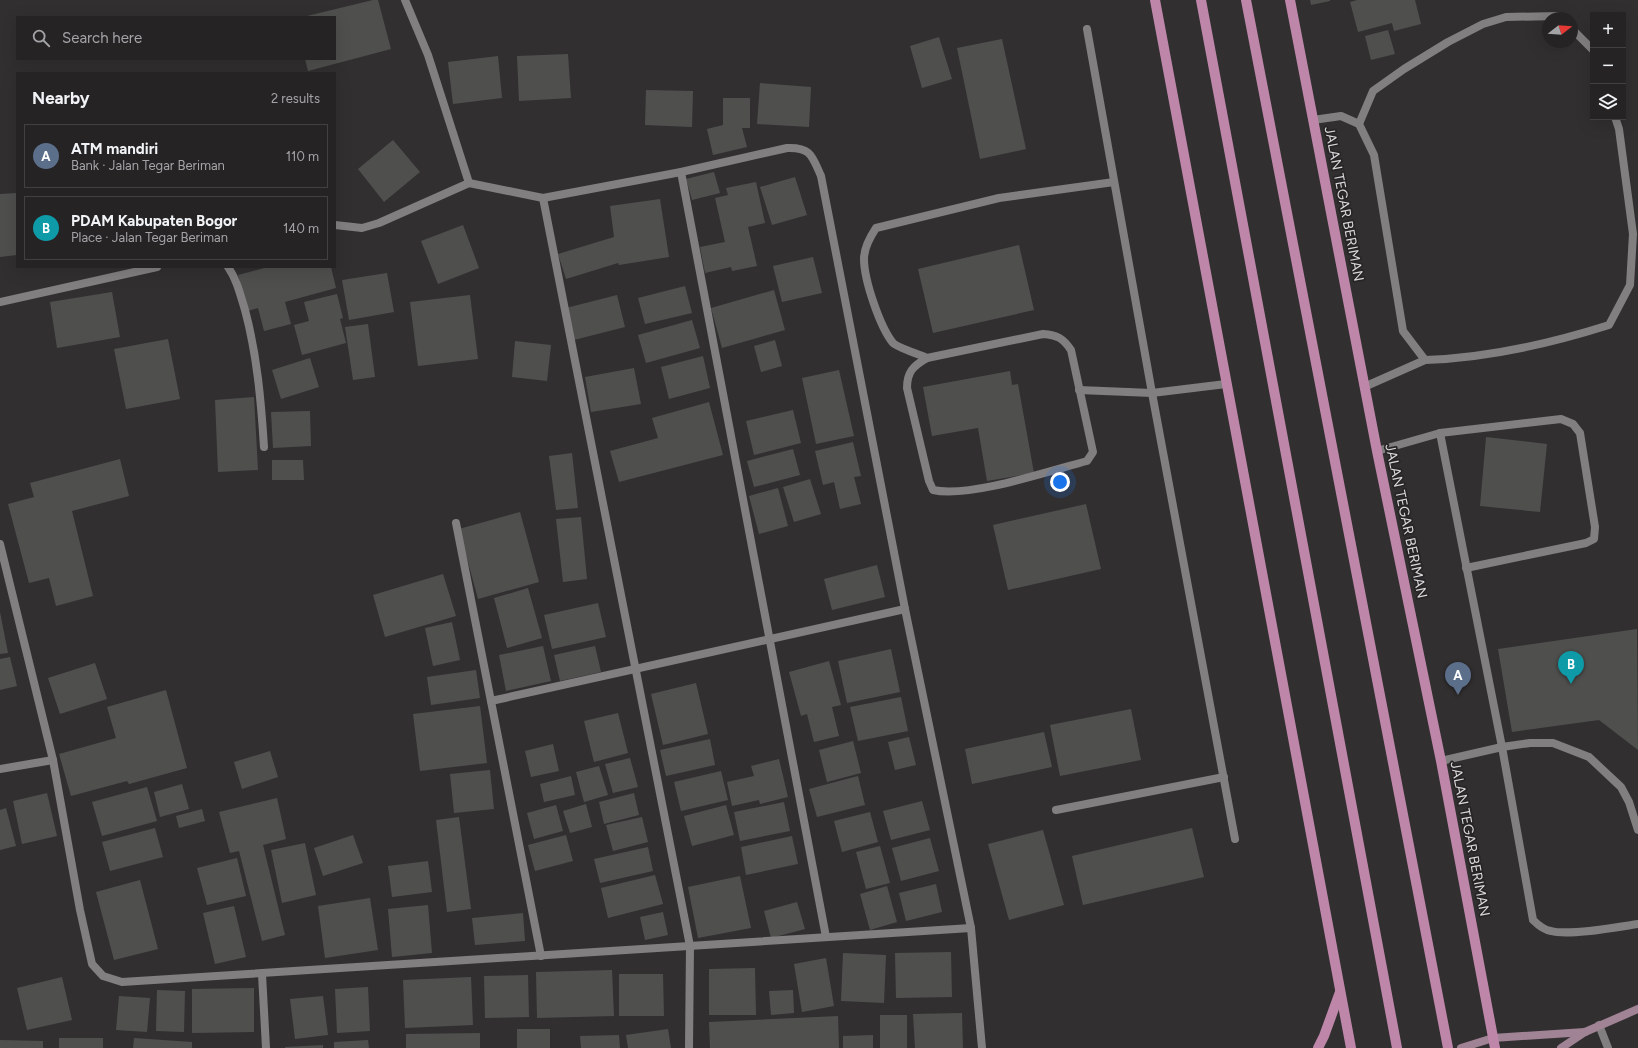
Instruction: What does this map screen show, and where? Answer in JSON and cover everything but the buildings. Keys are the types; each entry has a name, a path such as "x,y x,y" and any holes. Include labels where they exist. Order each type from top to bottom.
{"main road":[{"path":"1155,0 1351,1048"},
{"path":"1201,0 1397,1048"},
{"path":"1246,0 1448,1048"},
{"name":"JALAN TEGAR BERIMAN","path":"1290,0 1364,387 1441,761 1495,1048"},
{"path":"1318,1048 1324,1036 1340,991"},
{"path":"1561,1048 1585,1032 1638,1010"},
{"path":"1461,1048 1493,1038 1585,1032"}],"street":[{"path":"405,0 428,55 469,183"},
{"path":"1359,124 1373,91 1404,69 1448,42 1483,24 1506,17 1542,16"},
{"path":"1086,29 1235,838"},
{"path":"1578,35 1591,48"},
{"path":"1313,120 1341,116 1359,124 1374,155 1403,331 1425,360"},
{"path":"1364,387 1425,360 1461,359 1556,342 1609,325 1630,285 1633,234 1617,120"},
{"path":"336,225 362,228 379,223 469,183 543,198 681,172 787,148 801,148 811,155 821,176 905,609 972,928 982,1048"},
{"path":"681,172 826,937"},
{"path":"927,358 894,344 880,317 869,289 864,259 869,239 876,228 999,198 1114,182"},
{"path":"543,198 690,946 689,1048"},
{"path":"0,302 152,268"},
{"path":"229,268 236,279 248,323 259,380 264,447"},
{"path":"1043,334 1057,335 1066,341 1072,350 1079,390 1093,452 1087,461 985,488 933,490 929,481 907,388 907,377 914,366 927,358 1043,334"},
{"path":"1079,390 1152,393 1226,384"},
{"path":"1377,451 1440,433 1562,420 1573,424 1580,433 1595,527 1594,539 1586,543 1466,568"},
{"path":"1440,433 1502,747 1533,920 1541,927 1552,931 1567,932 1638,924"},
{"path":"456,522 541,956"},
{"path":"0,544 53,760 80,910 92,964 103,976 122,982 972,928"},
{"path":"491,702 905,609"},
{"path":"1441,761 1502,747 1530,743 1553,743 1589,757 1621,787 1630,802 1638,830"},
{"path":"0,769 53,760"},
{"path":"1056,810 1224,777"},
{"path":"262,974 266,1048"},
{"path":"1600,1025 1608,1048"}],"place":[{"name":"PDAM Kabupaten Bogor","path":"1571,684"},
{"name":"ATM mandiri","path":"1458,695"}]}
